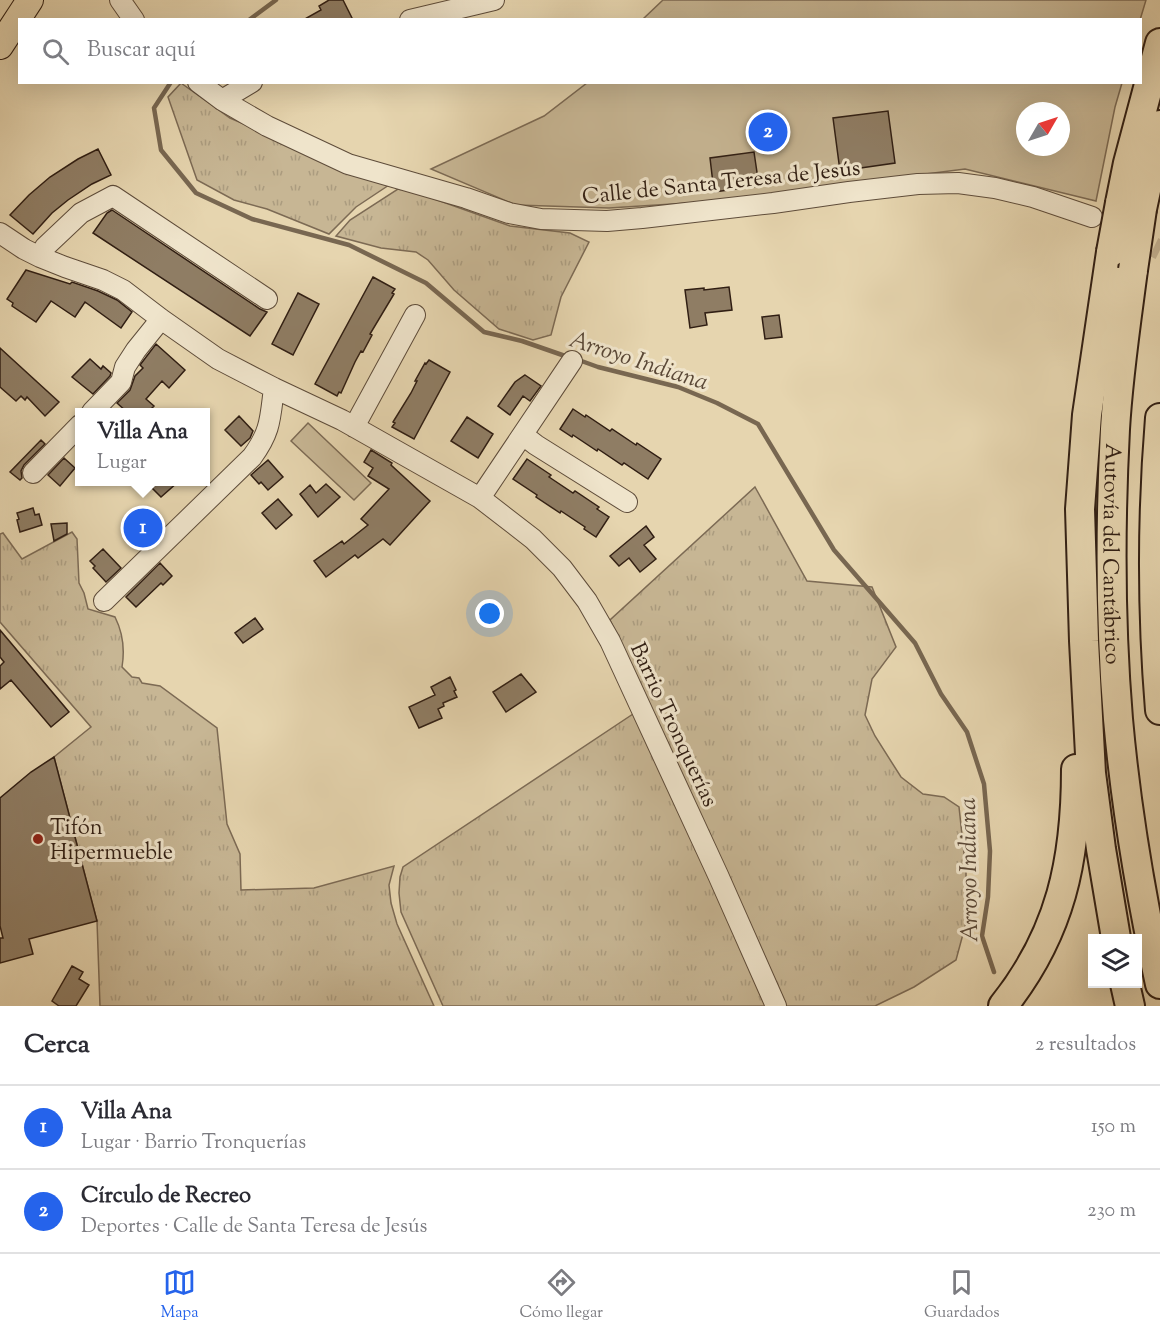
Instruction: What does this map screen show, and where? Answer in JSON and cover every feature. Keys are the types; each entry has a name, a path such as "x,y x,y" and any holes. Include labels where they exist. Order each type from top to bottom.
{"highway":[{"path":"1003,1006 1027,974 1048,934 1063,892 1071,854 1076,793 1073,570 1087,415 1111,252 1131,206 1128,163 1160,43"},
{"name":"Autovía del Cantábrico","path":"1160,125 1131,206 1133,270 1115,428 1112,561 1113,642 1118,720 1140,882 1160,984"},
{"name":"Autovía del Cantábrico","path":"1160,418 1156,462 1155,531 1160,710"},
{"path":"1080,509 1091,773 1115,934"},
{"path":"1126,988 1130,1006"}],"main road":[{"path":"18,18 30,0"},
{"path":"0,46 18,18"}],"street":[{"path":"120,0 133,18"},
{"path":"418,18 494,0"},
{"name":"Calle de Santa Teresa de Jesús","path":"201,84 222,100 267,126 348,164 466,198 509,213 541,219 607,221 774,203 896,186 958,183 995,188 1033,197 1092,217"},
{"path":"222,100 249,84"},
{"path":"39,257 45,247 81,213 113,196 267,299"},
{"name":"Barrio Tronquerías","path":"0,233 39,257 103,280 123,291 218,359 342,420 480,498 533,539 562,568 587,601 610,641 776,1006"},
{"path":"354,427 415,315"},
{"path":"96,408 121,382 125,367 161,319"},
{"path":"480,498 530,440 572,361"},
{"path":"104,600 252,457 270,424 274,388"},
{"path":"33,473 75,430"},
{"path":"530,440 627,502"}],"green space":[{"path":"663,0 1146,0 1141,18 644,18"},
{"path":"182,84 230,118 392,183 356,207 329,234 267,209 234,200 197,180 168,97"},
{"path":"586,84 1122,84 1096,201 965,169 704,202 609,208 516,205 431,169 544,116"},
{"path":"401,187 510,226 570,233 589,242 561,297 551,335 533,340 499,329 454,290 428,260 416,252 381,248 336,236 350,220"},
{"path":"308,423 371,483 354,500 291,441"},
{"path":"755,487 807,581 872,587 896,647 872,679 865,715 875,736 901,777 923,794 944,797 959,807 966,872 966,923 956,960 914,987 875,1006 782,1006 610,620"},
{"path":"72,532 77,539 79,583 88,609 115,617 123,641 122,667 132,677 139,678 142,683 160,686 217,728 227,824 240,854 241,890 314,888 394,866 389,885 397,924 434,1006 100,1006 97,921 54,757 91,727 0,622 0,534 3,533 22,559"},
{"path":"636,712 768,1006 443,1006 401,912 399,893 403,867"}],"building":[{"path":"329,0 343,0 352,18 307,18 321,10 319,6"},
{"path":"888,111 895,163 840,171 833,118"},
{"path":"98,149 111,175 68,200 52,213 33,234 10,215 50,177"},
{"path":"754,152 759,186 714,192 710,158"},
{"path":"112,210 267,312 250,336 93,233 107,213"},
{"path":"26,270 98,291 117,300 132,312 121,328 85,302 75,317 51,301 36,322 12,306 13,303 7,299"},
{"path":"373,277 395,289 392,293 394,294 370,334 372,335 363,352 361,351 355,362 341,393 339,392 337,396 315,384"},
{"path":"729,287 732,310 705,313 707,325 690,328 685,290"},
{"path":"298,293 319,304 293,355 272,344"},
{"path":"779,315 782,337 765,339 762,317"},
{"path":"156,344 185,370 169,388 162,381 146,399 154,406 152,408 123,408 117,403 130,390 135,376 143,368 140,365"},
{"path":"0,348 59,402 45,416 27,397 25,400 21,396 16,401 0,387"},
{"path":"90,359 101,369 103,366 111,373 93,394 72,377"},
{"path":"429,360 450,372 414,439 392,427 417,381 415,381"},
{"path":"525,375 541,386 530,401 523,396 510,415 498,406 515,382"},
{"path":"573,409 610,431 612,429 636,445 637,443 661,459 648,479 624,463 622,465 560,429"},
{"path":"239,416 253,431 250,438 241,446 225,430"},
{"path":"467,417 493,434 478,458 451,441"},
{"path":"41,440 45,444 24,465 20,480 10,472"},
{"path":"371,450 392,463 391,465 430,501 390,545 383,539 358,558 355,555 326,577 314,561 342,541 344,544 368,525 361,519 389,489 368,476 373,468 364,462"},
{"path":"64,458 75,468 60,486 48,475"},
{"path":"527,459 573,493 575,491 599,507 597,509 609,517 596,537 584,529 585,527 536,497 537,495 513,479"},
{"path":"268,460 283,477 268,490 251,475"},
{"path":"326,484 340,497 318,517 300,494 310,485 316,493"},
{"path":"150,486 173,486 161,497"},
{"path":"278,499 292,515 276,529 262,513"},
{"path":"33,508 35,515 39,514 42,525 20,532 17,513"},
{"path":"148,510 161,525 139,545 126,531"},
{"path":"67,523 67,534 54,541 51,524"},
{"path":"646,526 654,537 644,545 656,559 640,572 629,558 619,566 610,556"},
{"path":"103,549 121,568 106,582 93,568 95,566 90,561"},
{"path":"160,563 172,576 163,585 161,583 136,607 126,597"},
{"path":"255,618 263,629 243,643 235,633"},
{"path":"0,630 69,712 51,727 11,680 0,689 0,666 4,662 0,657"},
{"path":"521,674 536,692 506,712 493,692"},
{"path":"450,677 457,697 443,703 444,706 438,709 442,718 419,728 409,707 435,695 431,687"},
{"name":"Tifón Hipermueble","path":"54,757 97,921 29,939 33,954 0,963 0,938 3,938 0,926 0,798 31,772"},
{"path":"72,966 83,972 79,979 89,985 76,1006 59,1006 52,1001"}],"waterway":[{"name":"Arroyo Indiana","path":"252,18 276,0"},
{"name":"Arroyo Indiana","path":"170,84 154,108 161,150 196,193 252,219 349,245 426,283 484,332 522,341 568,357"},
{"name":"Arroyo Indiana","path":"576,359 598,367 678,387 717,403 758,424 834,550 915,643 941,694 967,732 984,784 990,851 988,897 982,936 994,972"}],"tunnel":[{"path":"1127,234 1160,250"}],"place":[{"name":"Círculo de Recreo","path":"768,132"},
{"name":"Villa Ana","path":"143,528"},
{"name":"Tifón Hipermueble","path":"38,839"}]}
